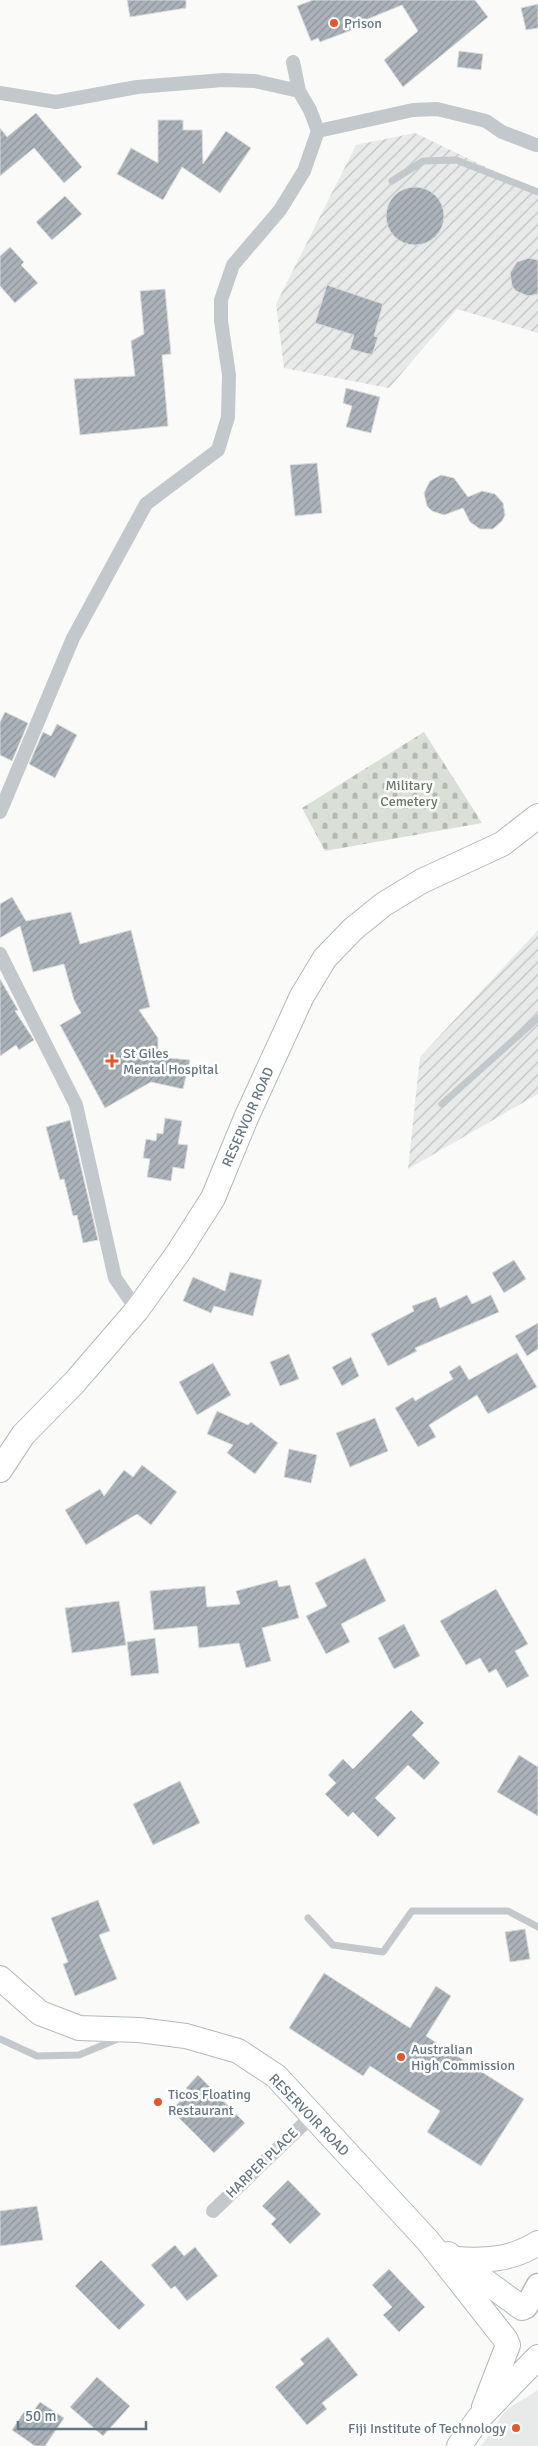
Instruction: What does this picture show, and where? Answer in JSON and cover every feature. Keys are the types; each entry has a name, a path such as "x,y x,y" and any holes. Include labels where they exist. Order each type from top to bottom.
{"highway":[{"name":"RESERVOIR ROAD","path":"0,1470 23,1435 74,1383 137,1310 178,1253 213,1198 246,1118 298,1005 325,958 352,929 384,904 422,880 466,862 502,844 538,816"},
{"name":"RESERVOIR ROAD","path":"0,1978 40,2013 79,2028 139,2030 186,2036 238,2050 276,2076 428,2241 507,2342"},
{"name":"RESERVOIR ROAD","path":"428,2241 529,2308"},
{"path":"455,2259 496,2260 526,2251 538,2243"},
{"path":"479,2418 507,2342 505,2327 511,2315 529,2308"},
{"path":"507,2342 517,2354 528,2357 538,2356"},
{"path":"459,2446 479,2418 538,2356"}],"main road":[{"path":"529,2308 538,2285"}],"street":[{"path":"0,812 73,638 146,504 218,450 228,417 230,375 221,320 221,300 234,265 280,210 304,171 318,131 300,91 294,62"},
{"path":"0,93 56,102 137,87 223,80 255,81 300,91"},
{"path":"318,131 413,110 437,109 486,121 502,132 536,145"},
{"path":"0,954 76,1105 115,1278 137,1310"},
{"name":"HARPER PLACE","path":"213,2211 312,2116"}],"lane":[{"path":"392,181 423,161 456,160 538,192"},
{"path":"442,1104 538,1018"},
{"path":"308,1918 333,1945 383,1952 412,1911 508,1911 538,1927"},
{"path":"0,2039 36,2056 79,2055 139,2030"}],"shaded area":[{"path":"415,133 538,192 538,333 457,309 389,388 284,368 276,304 356,145"},
{"path":"538,930 538,1094 408,1169 420,1057"},
{"name":"Fiji Institute of Technology","path":"538,2390 538,2446 481,2446 507,2409"}],"green space":[{"name":"Military Cemetery","path":"424,732 482,823 325,851 302,808"}],"building":[{"path":"127,0 186,0 186,8 130,17"},
{"path":"313,0 475,0 488,17 403,87 384,60 418,31 402,5 363,21 365,25 320,42 318,38 311,41 297,6"},
{"path":"538,4 538,28 526,30 521,8"},
{"path":"459,51 483,54 481,70 457,67"},
{"path":"36,113 82,167 64,183 34,148 0,176 0,128 7,137"},
{"path":"158,120 183,120 183,130 202,130 203,164 226,131 251,148 220,193 182,167 163,200 117,174 131,148 158,163"},
{"path":"409,187 421,187 436,195 444,210 444,222 436,237 421,245 409,245 394,237 386,222 386,210 394,195"},
{"path":"65,196 82,214 52,240 36,222"},
{"path":"10,247 24,262 21,265 38,283 15,303 0,286 0,256"},
{"path":"529,258 538,260 538,294 528,296 516,291 512,286 510,273 517,262"},
{"path":"327,285 383,304 374,336 378,337 372,355 350,349 354,335 315,323"},
{"path":"165,289 171,354 162,355 168,426 80,435 74,379 135,376 131,341 144,334 140,291"},
{"path":"346,388 380,397 371,433 346,427 352,406 343,403"},
{"path":"317,463 322,513 295,516 290,465"},
{"path":"441,475 454,478 468,497 482,491 495,494 503,503 505,515 502,521 493,529 480,529 470,522 463,508 444,515 432,511 427,506 424,493 430,481"},
{"path":"5,712 28,723 12,761 0,755 0,722"},
{"path":"57,724 77,735 55,778 29,764 43,732 51,736"},
{"path":"12,897 26,921 71,912 80,944 131,930 150,1007 139,1010 158,1038 158,1057 190,1060 183,1089 151,1082 105,1108 60,1025 81,1013 74,1000 64,964 33,972 20,926 0,938 0,904"},
{"path":"0,979 18,1010 15,1011 34,1040 19,1050 16,1045 0,1056"},
{"path":"165,1118 182,1121 178,1144 188,1145 184,1169 173,1167 171,1181 147,1177 150,1159 143,1158 146,1139 156,1141 157,1133 163,1134"},
{"path":"70,1120 98,1240 83,1243 77,1215 73,1216 64,1179 60,1180 46,1127"},
{"path":"514,1260 526,1279 504,1293 492,1273"},
{"path":"230,1272 262,1280 253,1316 214,1306 211,1313 183,1301 193,1277 225,1291"},
{"path":"467,1295 472,1304 491,1295 499,1312 415,1348 417,1351 388,1366 371,1334 414,1311 412,1306 436,1297 440,1308"},
{"path":"538,1323 538,1349 527,1356 515,1336"},
{"path":"517,1353 537,1387 488,1414 477,1395 429,1425 436,1437 418,1447 395,1408 413,1397 415,1401 453,1379 449,1372 460,1365 469,1380"},
{"path":"289,1354 299,1379 280,1386 270,1362"},
{"path":"351,1357 359,1376 342,1386 332,1367"},
{"path":"213,1363 231,1395 197,1415 179,1382"},
{"path":"217,1411 248,1425 251,1422 278,1443 255,1474 227,1453 233,1445 207,1434"},
{"path":"375,1418 388,1451 350,1467 336,1433"},
{"path":"289,1449 317,1455 311,1483 284,1477"},
{"path":"142,1465 177,1492 151,1525 137,1514 86,1545 65,1510 100,1489 104,1496 124,1470 133,1477"},
{"path":"365,1558 386,1601 341,1624 350,1642 326,1654 306,1616 327,1606 315,1583"},
{"path":"277,1580 279,1587 290,1585 299,1618 262,1628 271,1661 246,1668 239,1643 199,1648 197,1626 154,1630 150,1591 205,1586 207,1607 240,1604 236,1591"},
{"path":"496,1589 528,1644 515,1651 529,1676 507,1688 496,1669 489,1673 480,1658 466,1665 440,1621"},
{"path":"119,1601 126,1645 72,1653 65,1608"},
{"path":"404,1624 420,1656 394,1669 378,1638"},
{"path":"155,1638 159,1673 131,1676 127,1642"},
{"path":"411,1710 424,1723 412,1735 440,1763 424,1780 408,1765 375,1798 396,1818 378,1837 353,1812 348,1817 325,1794 336,1783 328,1775 343,1759 353,1769"},
{"path":"519,1755 538,1767 538,1816 497,1792"},
{"path":"180,1781 200,1823 153,1845 133,1804"},
{"path":"98,1900 110,1931 99,1935 117,1979 75,1996 63,1964 68,1962 51,1918"},
{"path":"525,1929 530,1959 510,1962 505,1932"},
{"path":"324,1973 410,2028 436,1986 451,1996 426,2036 524,2099 481,2166 427,2132 440,2111 370,2066 363,2076 289,2028"},
{"path":"198,2075 245,2123 214,2153 171,2110 190,2092 186,2088"},
{"path":"288,2180 321,2214 290,2244 271,2224 276,2219 262,2206"},
{"path":"37,2206 43,2240 0,2246 0,2211"},
{"path":"175,2245 184,2256 195,2247 218,2276 187,2301 175,2286 171,2289 151,2265"},
{"path":"101,2260 145,2305 119,2330 75,2286"},
{"path":"389,2269 425,2307 399,2332 383,2315 392,2307 372,2285"},
{"path":"328,2337 358,2375 322,2403 327,2409 307,2425 275,2387 304,2364 300,2359"},
{"path":"97,2377 130,2406 103,2436 70,2407"},
{"path":"40,2402 64,2418 45,2446 35,2446 12,2430 26,2409 32,2413"}],"place":[{"name":"Prison","path":"334,23"},
{"name":"St Giles Mental Hospital","path":"112,1061"},
{"name":"Australian High Commission","path":"401,2057"},
{"name":"Ticos Floating Restaurant","path":"158,2102"},
{"name":"Fiji Institute of Technology","path":"516,2428"}]}
